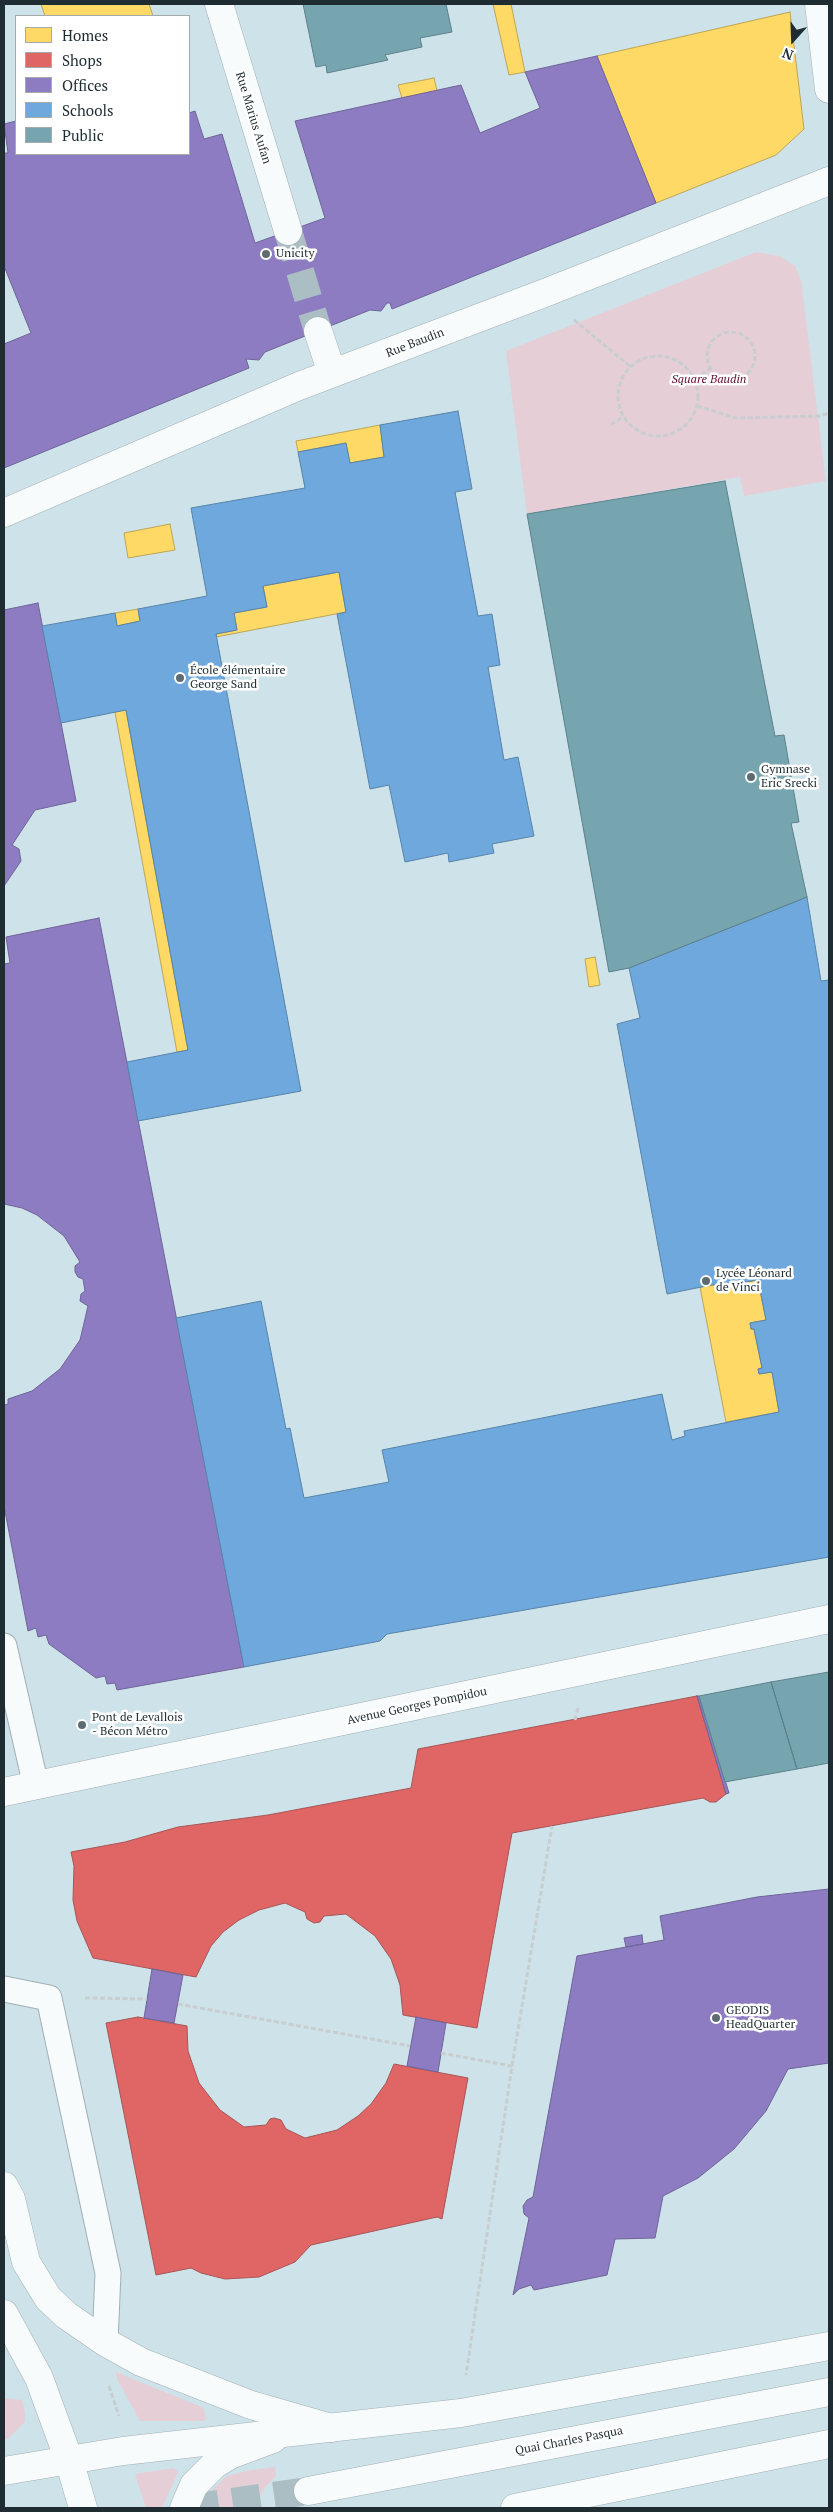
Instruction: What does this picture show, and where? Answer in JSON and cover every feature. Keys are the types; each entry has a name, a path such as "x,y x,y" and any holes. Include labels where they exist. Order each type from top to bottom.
{"main road":[{"name":"Rue Marius Aufan","path":"219,4 288,231"},
{"path":"819,4 829,89"},
{"name":"Rue Baudin","path":"4,512 332,373 542,294 829,182"},
{"path":"318,331 332,373"},
{"name":"Avenue Georges Pompidou","path":"4,1792 829,1620"},
{"path":"4,2186 10,2199 26,2262 35,2280 48,2298 66,2315 105,2342 141,2362 251,2406 332,2428"},
{"path":"4,2314 39,2378 69,2460 83,2508"},
{"path":"4,2471 123,2451 461,2413 829,2346"},
{"name":"Quai Charles Pasqua","path":"308,2491 829,2392"},
{"path":"184,2508 194,2485 215,2464 238,2452 292,2433"},
{"path":"514,2508 829,2444"}],"lane":[{"path":"4,1646 36,1786"},
{"path":"4,1988 49,1998 108,2273 105,2342"}],"path":[{"path":"542,294 632,367"},
{"path":"736,332 749,340 755,354 751,369 746,375 730,380 716,374 711,368 708,361 709,346 720,335 736,332"},
{"path":"654,356 666,357 678,362 688,369 695,380 698,388 697,406 692,419 682,428 670,434 657,436 644,434 632,426 624,416 619,404 619,390 623,377 642,360 654,356"},
{"path":"695,380 711,368"},
{"path":"697,406 736,418 819,416 829,414"},
{"path":"611,425 624,416"},
{"path":"461,2413 512,2066 552,1826"},
{"path":"49,1998 147,1999"},
{"path":"178,2004 410,2046"},
{"path":"441,2053 512,2066"},
{"path":"107,2380 122,2423"}],"green space":[{"name":"Square Baudin","path":"756,252 779,256 795,266 801,280 826,481 744,496 740,477 527,514 506,351"},
{"path":"116,2372 199,2406 204,2409 206,2418 204,2421 140,2421 117,2379"},
{"path":"4,2398 22,2400 25,2422 9,2438 4,2440"},
{"path":"275,2467 276,2476 266,2486 254,2508 200,2508 212,2490 227,2476"},
{"path":"174,2468 178,2472 162,2508 146,2508 135,2474"}],"building: Homes":[{"path":"41,4 149,4 153,15 45,15"},
{"path":"493,4 511,4 525,72 509,75"},
{"path":"790,12 804,129 776,155 656,203 597,56"},
{"path":"434,78 437,91 402,98 398,85"},
{"path":"380,425 384,457 350,463 346,443 298,452 296,441"},
{"path":"170,524 175,550 128,558 124,533"},
{"path":"339,572 346,612 216,637 216,634 237,630 234,613 267,607 263,586"},
{"path":"138,609 140,621 117,626 115,613"},
{"path":"126,710 188,1050 177,1052 115,712"},
{"path":"595,957 600,985 589,987 585,959"},
{"path":"758,1280 766,1320 750,1323 751,1329 754,1329 762,1368 758,1369 759,1374 772,1372 779,1412 726,1422 700,1287"}],"building: Shops":[{"path":"697,1696 726,1794 716,1802 710,1802 703,1798 512,1833 477,2028 403,2015 400,1985 391,1959 375,1936 346,1914 324,1916 320,1922 314,1923 307,1919 305,1912 285,1903 259,1910 239,1920 223,1932 211,1946 196,1977 93,1958 77,1921 73,1900 74,1866 71,1852 125,1842 178,1827 268,1815 411,1788 418,1749"},
{"path":"138,2017 187,2026 188,2051 199,2083 220,2110 244,2127 266,2125 270,2119 274,2118 281,2120 286,2129 305,2138 337,2130 358,2116 371,2104 386,2083 394,2064 468,2078 442,2219 437,2217 311,2245 295,2262 259,2277 225,2279 201,2273 191,2268 156,2275 106,2023"}],"building: Offices":[{"name":"Unicity","path":"597,56 656,203 392,309 390,303 387,303 381,311 370,310 265,352 259,360 246,359 249,368 4,468 4,344 31,333 4,266 4,153 8,153 4,124 15,121 15,155 190,155 190,113 195,111 204,139 222,134 255,243 325,218 295,121 461,85 480,133 540,108 525,72"},
{"path":"38,603 76,801 35,810 12,845 19,849 21,861 4,886 4,610"},
{"path":"99,918 244,1667 117,1690 115,1683 107,1684 105,1676 96,1678 49,1644 46,1635 38,1637 36,1628 28,1631 4,1506 4,1405 8,1404 8,1399 32,1391 60,1369 80,1340 88,1306 80,1301 81,1294 85,1291 83,1279 78,1277 75,1272 75,1266 80,1262 64,1236 37,1215 22,1208 4,1204 4,964 10,963 6,937"},
{"path":"697,1696 699,1696 729,1793 726,1794"},
{"path":"829,1889 829,2063 788,2069 766,2111 734,2149 698,2178 663,2196 655,2238 615,2239 607,2275 534,2290 531,2285 519,2289 513,2295 529,2218 524,2214 523,2206 527,2200 533,2197 577,1956 664,1940 660,1916 757,1897"},
{"path":"642,1935 643,1944 626,1947 624,1938"},
{"path":"152,1969 183,1975 174,2023 144,2018"},
{"path":"416,2017 446,2023 438,2072 407,2066"}],"building: Schools":[{"path":"458,411 472,489 455,492 478,616 492,614 500,665 488,667 504,760 518,757 534,836 492,844 494,853 449,862 448,853 405,862 389,785 370,789 337,614 346,612 339,572 263,586 267,607 234,613 237,630 216,634 301,1091 138,1121 127,1062 188,1050 126,710 61,723 42,626 115,613 117,626 140,621 138,609 207,596 191,508 305,488 298,452 346,443 350,463 384,457 380,425"},
{"name":"Lycée Léonard de Vinci","path":"807,897 821,981 829,980 829,1557 387,1634 380,1641 244,1667 176,1318 261,1301 286,1429 290,1428 304,1498 389,1482 382,1450 662,1394 672,1440 685,1436 684,1431 779,1412 772,1372 759,1374 758,1369 762,1368 754,1329 751,1329 750,1323 766,1320 758,1280 722,1286 721,1283 667,1294 617,1024 640,1018 629,968"}],"building: Public":[{"path":"303,4 446,4 452,32 420,38 422,47 385,55 388,60 327,73 326,65 316,67"},
{"path":"725,481 775,736 784,735 799,822 791,823 807,897 629,968 609,972 527,514"},
{"path":"829,1672 829,1763 797,1769 771,1682"},
{"path":"771,1682 797,1769 725,1782 699,1696"}],"tunnel":[{"path":"288,231 318,331"},
{"path":"191,2508 308,2491"}],"place":[{"name":"Unicity","path":"266,254"},
{"name":"École élémentaire George Sand","path":"180,678"},
{"name":"Gymnase Eric Srecki","path":"751,777"},
{"name":"Lycée Léonard de Vinci","path":"706,1281"},
{"name":"Pont de Levallois - Bécon Métro","path":"82,1725"},
{"name":"GEODIS HeadQuarter","path":"716,2018"}]}
